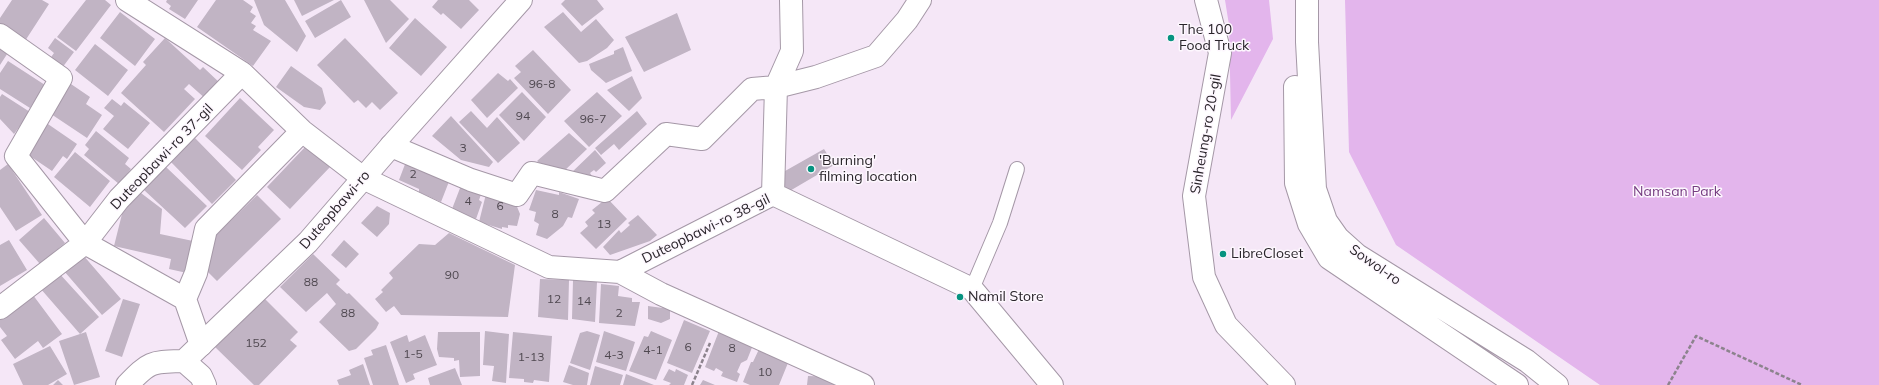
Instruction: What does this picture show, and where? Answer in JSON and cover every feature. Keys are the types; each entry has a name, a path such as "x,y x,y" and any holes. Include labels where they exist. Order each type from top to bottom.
{"street":[{"name":"Duteopbawi-ro","path":"184,361 308,242 521,0"},
{"path":"773,194 776,87 792,51 791,0"},
{"path":"391,146 471,180 518,195 532,173 605,191 666,134 702,139 752,90 776,87 816,78 876,56 908,20 920,0"},
{"name":"Sinheung-ro 20-gil","path":"1206,0 1220,54 1194,196 1204,277 1226,324 1284,385"},
{"name":"Sowol-ro","path":"1294,0 1296,183 1309,224 1329,258 1517,385"},
{"name":"Sowol-ro","path":"1308,0 1307,42 1313,167 1315,189 1326,221 1338,238 1357,255 1527,361 1557,385"},
{"path":"141,4 242,73 302,131 363,178 549,267 620,272 661,294 863,385"},
{"path":"0,34 60,78 8,158 85,243 185,299 202,345"},
{"name":"Duteopbawi-ro 37-gil","path":"0,308 85,243 119,199 242,73"},
{"path":"185,299 196,272 206,229 302,131"},
{"name":"Duteopbawi-ro 38-gil","path":"620,272 773,194 972,288 1052,385"},
{"path":"127,385 144,367 155,362 184,361 201,376 206,385"}],"lane":[{"path":"972,288 1000,223 1017,169"}],"path":[{"path":"692,385 720,320"},
{"path":"1668,385 1696,336 1802,385"}],"green space":[{"path":"1225,0 1269,0 1273,39 1231,120 1229,25"},
{"name":"Namsan Park","path":"1345,0 1879,0 1879,385 1600,385 1396,245 1349,152"}],"building":[{"path":"12,0 42,0 49,4 25,41 0,25 0,18"},
{"path":"86,0 105,0 111,5 76,51 57,37"},
{"path":"167,0 198,0 185,19 169,9 171,6 166,2"},
{"path":"216,0 243,0 253,7 250,12 256,16 251,23 256,26 253,30 271,41 253,66 197,27"},
{"path":"254,0 285,0 306,36 297,52 264,25"},
{"path":"294,0 334,0 302,16"},
{"path":"341,0 351,17 315,38 305,21"},
{"path":"364,0 390,0 409,19 386,43"},
{"path":"438,0 469,0 479,10 461,29 443,13 441,15 432,7"},
{"path":"565,0 597,0 604,9 582,26 561,4"},
{"path":"120,12 155,39 135,66 100,38"},
{"path":"563,12 581,32 596,19 614,40 607,48 587,61 579,63 544,27"},
{"path":"677,13 691,50 644,72 625,37"},
{"path":"415,18 447,47 421,76 389,48"},
{"path":"55,38 74,52 62,68 49,60 54,53 48,48"},
{"path":"165,38 200,70 203,67 221,84 207,100 189,84 184,89 195,99 164,132 121,93 146,65 143,62"},
{"path":"345,38 398,93 380,110 372,102 366,108 358,100 354,103 317,65"},
{"path":"0,41 11,48 0,65"},
{"path":"95,44 128,70 108,96 75,70"},
{"path":"623,47 632,71 606,83 591,70 589,64 614,54 614,51"},
{"path":"533,50 571,90 548,114 514,78 521,72 515,66"},
{"path":"8,61 45,85 30,108 0,89 0,73"},
{"path":"291,66 322,88 326,103 320,110 304,107 276,87"},
{"path":"498,73 508,81 510,79 518,88 487,118 471,100"},
{"path":"632,76 642,98 629,111 607,90"},
{"path":"68,82 90,97 86,104 102,115 87,138 48,112"},
{"path":"522,92 546,117 524,141 499,115"},
{"path":"597,92 622,116 589,147 564,121"},
{"path":"2,94 30,112 14,134 0,119 0,97"},
{"path":"240,98 274,130 258,147 261,150 242,170 205,136"},
{"path":"112,99 121,106 124,102 150,123 128,149 103,129 114,116 104,108"},
{"path":"471,111 487,128 497,117 520,143 498,163 459,122"},
{"path":"637,111 647,124 619,150 614,144 601,155 595,148"},
{"path":"451,116 493,162 489,167 461,160 432,136"},
{"path":"45,122 77,144 67,159 63,156 52,171 24,152"},
{"path":"96,131 129,158 125,164 131,169 119,184 84,155 89,149 85,145"},
{"path":"569,133 587,149 561,174 546,169 537,161"},
{"path":"195,138 236,180 212,204 170,161"},
{"path":"307,145 330,167 290,209 267,187"},
{"path":"824,149 834,165 788,192 778,175"},
{"path":"595,150 606,163 596,172 594,170 590,173 592,176 577,181 571,173"},
{"path":"75,152 110,181 90,207 54,177"},
{"path":"407,159 450,179 441,202 419,192 419,189 399,180"},
{"path":"8,164 42,215 16,231 0,207 0,170"},
{"path":"166,167 207,206 185,228 144,190"},
{"path":"462,183 483,189 479,200 482,202 476,219 452,209"},
{"path":"137,190 162,209 160,234 193,241 187,273 169,269 171,259 114,246 124,206"},
{"path":"487,190 513,197 520,214 517,226 508,225 508,228 502,227 502,229 479,222"},
{"path":"536,190 559,195 559,192 579,199 572,218 568,217 563,226 547,239 536,235 539,224 534,221 536,212 529,210"},
{"path":"257,195 281,219 217,281 204,268 214,237"},
{"path":"607,198 627,219 596,249 580,233 588,226 585,222 595,213 592,210"},
{"path":"377,206 390,213 389,224 377,237 361,223"},
{"path":"638,215 657,235 650,241 610,255 603,247 619,230 621,233 630,225 628,223"},
{"path":"44,218 65,243 40,264 19,240"},
{"path":"449,233 515,265 508,317 401,315 394,306 386,312 375,299 383,292 381,290 393,278 389,273 419,244 435,245"},
{"path":"9,240 27,270 0,286 0,245"},
{"path":"344,240 359,254 346,268 331,255"},
{"path":"313,254 340,280 336,284 347,294 349,293 379,323 376,329 356,349 349,351 319,322 336,304 327,293 306,312 280,287"},
{"path":"83,255 121,299 102,315 64,271"},
{"path":"58,272 99,317 80,334 40,288"},
{"path":"540,279 569,280 568,320 538,317"},
{"path":"573,280 597,282 595,322 572,319"},
{"path":"601,284 619,286 618,296 632,298 632,302 640,302 635,326 599,323"},
{"path":"33,295 62,334 43,348 38,341 15,359 1,340 7,336 0,327 0,320"},
{"path":"264,298 298,332 290,340 297,346 259,385 254,385 215,347"},
{"path":"123,299 140,304 122,357 105,351"},
{"path":"648,306 670,309 670,319 661,323 648,319"},
{"path":"684,320 710,331 692,373 667,363"},
{"path":"485,331 509,334 506,383 492,381 494,366 483,365"},
{"path":"587,331 600,335 590,370 570,363 580,333"},
{"path":"604,331 635,342 626,371 596,362"},
{"path":"651,331 672,340 656,380 629,371 644,336 648,337"},
{"path":"719,331 753,345 747,360 741,363 737,372 740,374 737,382 721,376 723,372 716,368 714,371 705,367"},
{"path":"86,332 100,377 74,385 59,341"},
{"path":"438,332 480,332 480,376 460,377 459,360 454,361 454,358 439,357 437,349"},
{"path":"513,332 552,336 549,382 534,380 533,383 524,382 524,379 509,378"},
{"path":"407,335 409,342 425,335 437,365 413,374 415,379 406,383 390,342"},
{"path":"386,345 399,385 373,385 364,358 373,355 371,350"},
{"path":"50,346 67,374 48,385 23,385 13,364"},
{"path":"760,347 790,358 779,385 750,385 743,382 751,362 753,362"},
{"path":"363,364 370,385 339,385 337,380 351,375 349,370"},
{"path":"569,365 589,373 587,385 573,385 563,382"},
{"path":"595,366 623,375 620,385 590,385"},
{"path":"455,368 462,385 430,385 428,378"},
{"path":"669,369 675,372 676,369 688,375 684,385 669,385 671,383 663,380"},
{"path":"626,374 654,385 623,385"},
{"path":"808,376 836,377 835,385 807,385"},
{"path":"58,380 63,385 53,385"},
{"path":"703,380 715,385 700,385"}],"place":[{"name":"The 100 Food Truck","path":"1171,38"},
{"name":"'Burning' filming location","path":"811,169"},
{"name":"LibreCloset","path":"1223,254"},
{"name":"Namil Store","path":"960,297"}]}
